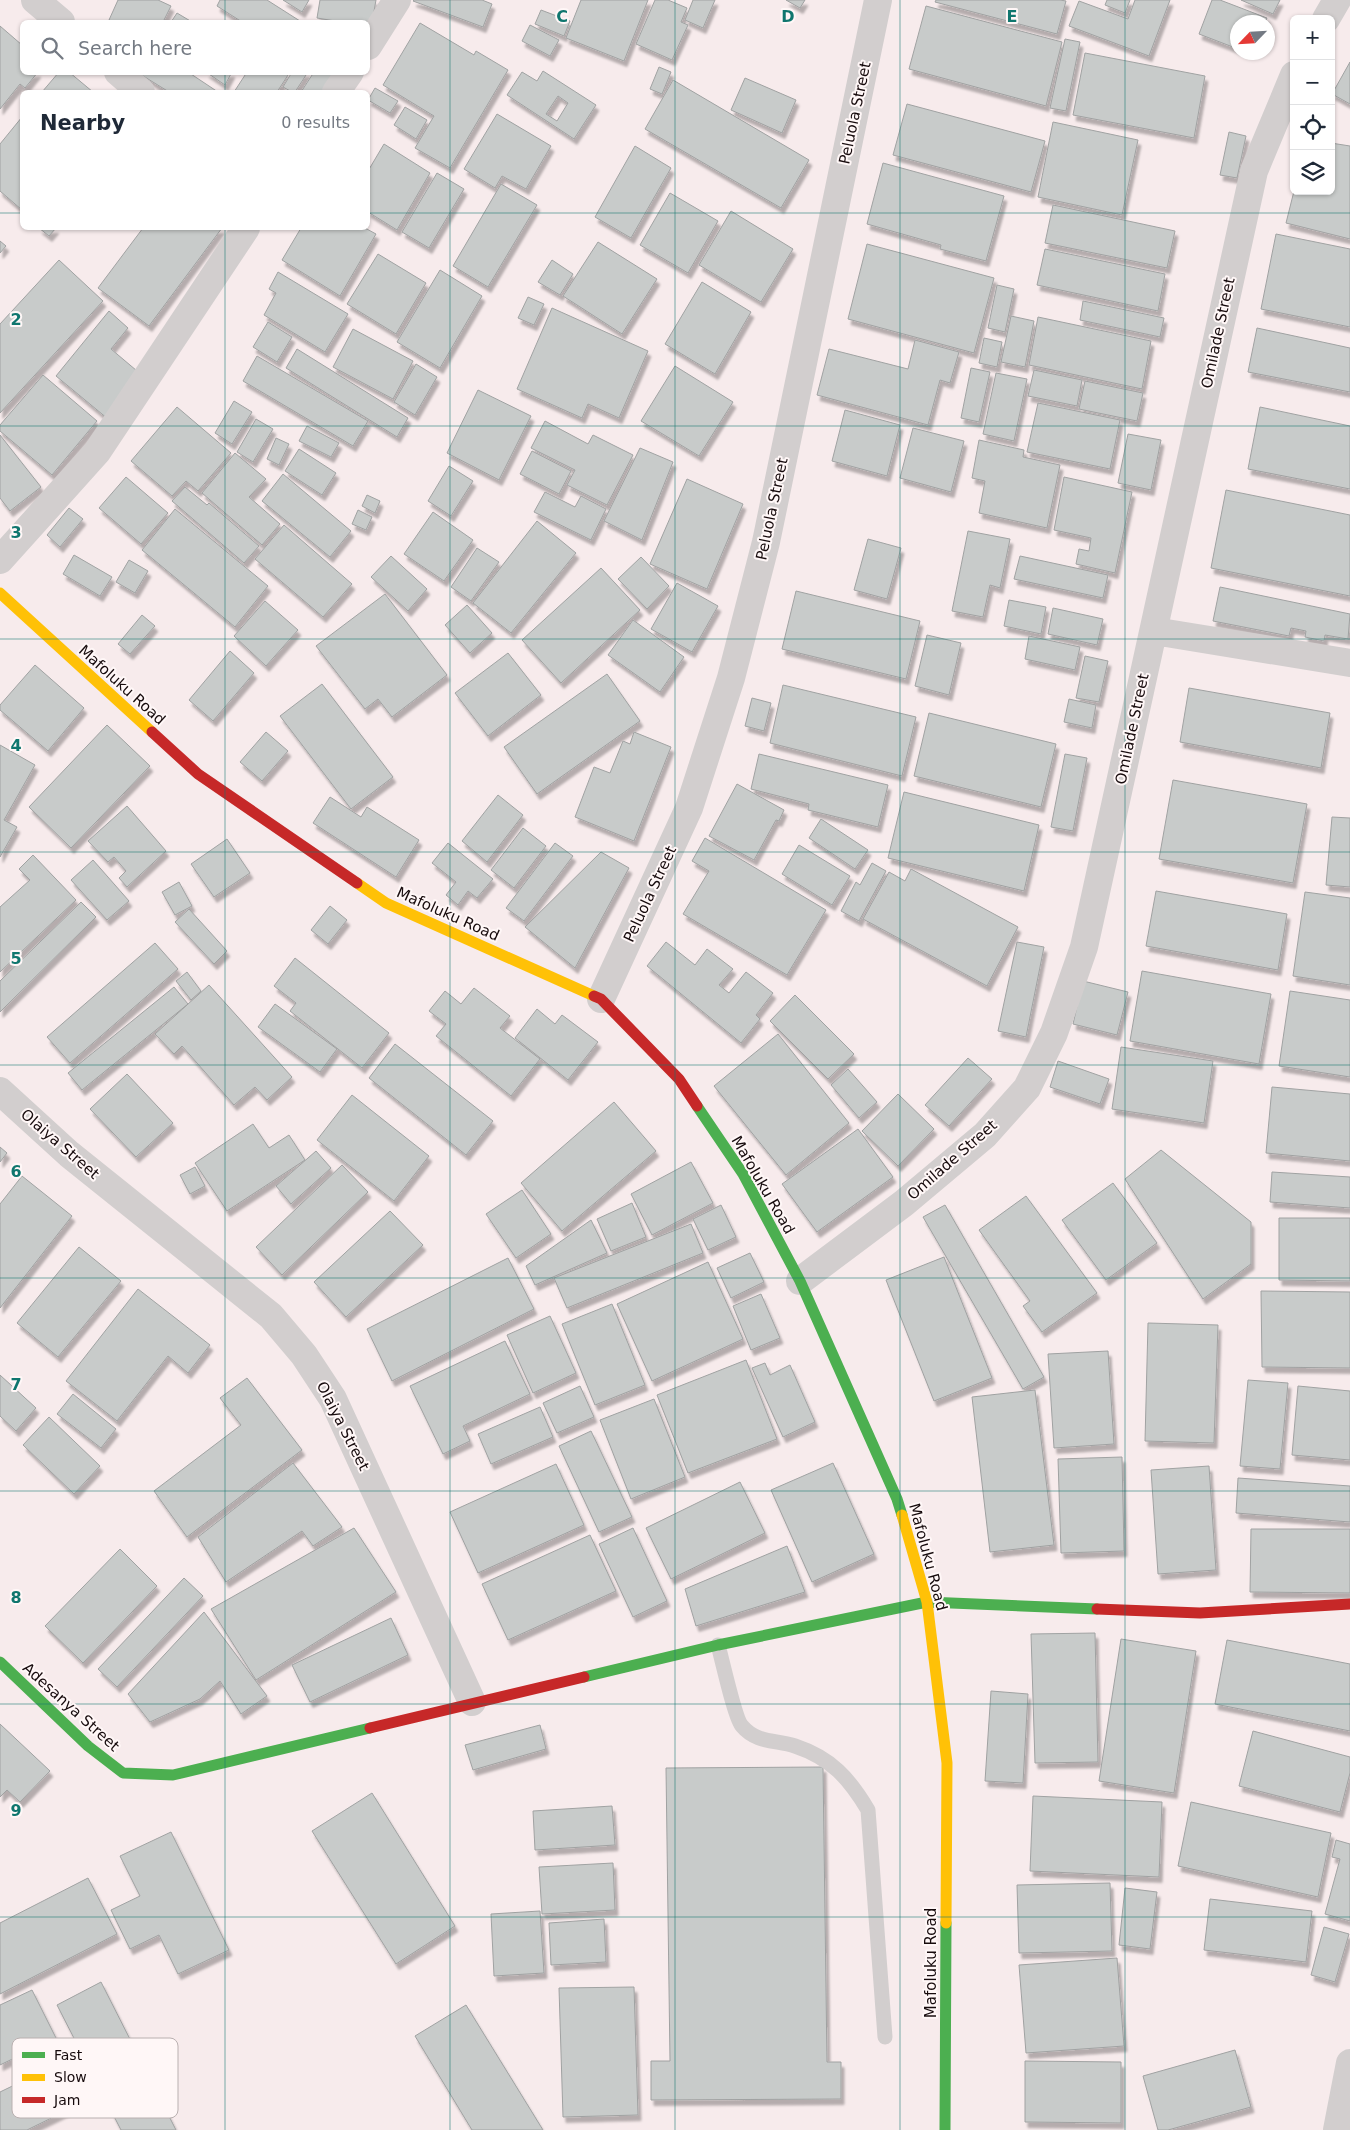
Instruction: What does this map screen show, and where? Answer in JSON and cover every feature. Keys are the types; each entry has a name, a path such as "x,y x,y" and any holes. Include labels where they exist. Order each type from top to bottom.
{"street":[{"path":"35,0 59,20"},
{"path":"370,43 397,0"},
{"name":"Peluola Street","path":"601,999 689,808 731,678 766,542 878,0"},
{"path":"1328,15 1337,0"},
{"path":"121,75 139,90"},
{"path":"337,90 348,75"},
{"name":"Omilade Street","path":"800,1281 904,1202 985,1135 1027,1088 1054,1033 1084,947 1254,171 1290,85"},
{"path":"0,560 97,452 245,230"},
{"name":"Mafoluku Road","path":"0,593 198,774 386,903 601,999 679,1079 743,1174 800,1281 897,1499 927,1602 947,1764 945,2130"},
{"path":"1154,630 1350,663"},
{"name":"Olaiya Street","path":"0,1092 69,1154 271,1316 304,1355 333,1399 472,1702"},
{"path":"472,1702 718,1645 927,1602 1200,1613 1350,1604"},
{"name":"Adesanya Street","path":"0,1662 88,1746 124,1773 173,1775 472,1702"},
{"path":"1336,2130 1350,2063"}],"lane":[{"path":"718,1645 740,1725 754,1738 795,1746 834,1766 854,1787 868,1810 885,2037"}],"building":[{"path":"118,0 158,0 171,6 164,20 109,20"},
{"path":"220,0 267,0 298,20 239,20 217,6"},
{"path":"283,0 309,0 302,12"},
{"path":"320,0 376,0 371,28 370,20 329,20 317,18"},
{"path":"414,0 482,0 492,4 483,27"},
{"path":"581,0 648,0 624,61 566,38"},
{"path":"655,0 668,0 687,8 681,22 688,25 672,60 636,44"},
{"path":"693,0 715,0 703,28 685,20"},
{"path":"786,0 805,0 800,8"},
{"path":"936,0 1066,1 1057,34 935,2"},
{"path":"1107,0 1130,0 1125,13 1105,5"},
{"path":"1135,0 1170,0 1149,56 1069,26 1079,1 1128,19"},
{"path":"1212,0 1220,0 1259,15 1230,15 1230,46 1199,34"},
{"path":"1241,0 1280,0 1273,14"},
{"path":"926,6 1062,42 1046,106 909,69"},
{"path":"541,10 570,21 564,36 535,24"},
{"path":"177,13 189,20 172,20"},
{"path":"420,23 474,55 476,51 508,70 450,168 415,148 434,116 383,85"},
{"path":"530,25 559,40 550,56 522,41"},
{"path":"0,26 20,43 20,75 36,75 25,88 20,84 0,109"},
{"path":"1065,39 1080,42 1066,111 1050,108"},
{"path":"1085,53 1205,76 1194,138 1073,115"},
{"path":"1350,62 1350,104 1335,96 1335,89"},
{"path":"659,67 671,72 662,94 650,89"},
{"path":"543,71 596,105 574,139 507,95 522,72 537,81","holes":["558,96 568,103 557,121 546,114"]},
{"path":"56,75 73,75 91,90 44,90"},
{"path":"142,75 192,75 215,90 166,90"},
{"path":"210,75 230,75 225,85"},
{"path":"245,75 288,75 278,90 235,90"},
{"path":"290,75 306,75 296,90 288,90 283,87"},
{"path":"312,75 337,75 327,90 302,90"},
{"path":"745,78 796,100 782,133 731,110"},
{"path":"673,80 809,160 781,208 645,129"},
{"path":"375,88 398,101 390,113 370,101 370,97"},
{"path":"907,104 1045,141 1031,192 893,155"},
{"path":"405,107 427,120 416,139 394,125"},
{"path":"497,114 551,146 526,189 502,176 495,188 464,169"},
{"path":"20,119 20,208 0,191 0,144"},
{"path":"1053,122 1138,140 1122,215 1038,197"},
{"path":"1229,132 1246,136 1237,178 1220,175"},
{"path":"384,144 430,173 397,230 370,213 370,168"},
{"path":"1335,144 1350,146 1350,239 1286,223 1293,195 1335,195"},
{"path":"635,146 671,168 631,238 595,217"},
{"path":"883,163 1004,196 986,261 940,249 941,245 867,224"},
{"path":"437,173 464,189 429,248 402,232"},
{"path":"501,184 537,205 488,287 453,266"},
{"path":"670,193 718,221 688,273 640,245"},
{"path":"1053,205 1175,231 1167,268 1045,243"},
{"path":"731,211 793,249 761,302 699,265"},
{"path":"42,230 54,230 49,236"},
{"path":"142,230 221,230 149,326 98,288"},
{"path":"300,230 369,230 376,234 340,296 282,260"},
{"path":"1276,234 1350,249 1350,327 1261,309"},
{"path":"0,241 6,246 0,253"},
{"path":"598,242 657,279 622,334 563,296"},
{"path":"867,244 994,278 974,353 848,319"},
{"path":"1045,249 1165,274 1158,311 1037,285"},
{"path":"378,254 426,283 396,334 347,304"},
{"path":"59,260 103,301 0,413 0,324"},
{"path":"552,260 573,274 560,295 538,282"},
{"path":"440,270 482,296 440,368 397,342"},
{"path":"278,272 348,314 325,352 264,315 276,293 269,289"},
{"path":"702,282 751,312 715,374 665,344"},
{"path":"997,285 1014,289 1005,332 988,328"},
{"path":"528,297 544,304 534,325 518,318"},
{"path":"1083,301 1164,318 1160,337 1080,320"},
{"path":"552,308 648,351 619,418 588,404 582,418 517,389"},
{"path":"109,311 128,328 111,349 143,376 108,419 56,376"},
{"path":"1011,316 1034,321 1025,367 1001,362"},
{"path":"1038,317 1151,341 1142,389 1029,365"},
{"path":"268,322 292,337 277,362 253,347"},
{"path":"1257,328 1350,348 1350,392 1248,372"},
{"path":"353,329 413,361 393,399 333,367"},
{"path":"984,338 1002,342 997,367 979,363"},
{"path":"915,340 959,352 950,383 940,380 928,425 817,395 829,349 908,369"},
{"path":"297,349 408,418 397,437 286,368"},
{"path":"257,356 368,421 353,446 243,381"},
{"path":"416,364 437,377 415,415 394,402"},
{"path":"675,366 733,402 699,456 641,421"},
{"path":"971,368 990,372 979,422 961,418"},
{"path":"1034,370 1082,380 1077,406 1028,396"},
{"path":"996,373 1027,379 1014,441 983,434"},
{"path":"43,375 97,421 52,475 0,431 0,425"},
{"path":"1085,381 1143,393 1137,421 1079,409"},
{"path":"478,390 531,416 499,480 447,453"},
{"path":"234,401 252,412 232,444 215,433"},
{"path":"1038,403 1120,420 1110,469 1027,452"},
{"path":"177,407 231,453 198,491 186,481 172,496 131,461"},
{"path":"1260,407 1350,426 1350,489 1248,469"},
{"path":"845,410 900,425 887,476 832,461"},
{"path":"256,419 273,429 253,462 237,452"},
{"path":"545,421 588,444 593,435 633,455 607,505 567,485 575,470 531,448"},
{"path":"307,426 339,443 331,457 299,441"},
{"path":"913,428 964,441 951,492 900,478"},
{"path":"1128,434 1161,440 1151,490 1118,483"},
{"path":"0,435 41,487 10,511 0,498"},
{"path":"276,438 289,444 279,465 267,459"},
{"path":"979,440 1024,450 1023,457 1060,465 1047,528 979,513 985,481 972,478"},
{"path":"640,448 673,462 642,540 604,521"},
{"path":"299,449 336,473 322,495 285,471"},
{"path":"532,451 571,471 559,494 520,474"},
{"path":"235,453 266,479 249,497 280,524 262,545 202,493"},
{"path":"449,466 473,481 451,516 428,501"},
{"path":"283,474 351,531 330,557 262,501"},
{"path":"126,477 168,513 141,544 99,508"},
{"path":"1064,477 1132,492 1115,573 1076,564 1079,549 1089,551 1091,538 1054,530"},
{"path":"687,479 743,504 707,589 650,564"},
{"path":"185,487 207,505 209,503 259,546 244,563 172,501"},
{"path":"1226,490 1350,515 1350,596 1211,568"},
{"path":"545,492 575,507 581,496 606,509 591,540 534,512"},
{"path":"367,495 380,501 375,513 362,506"},
{"path":"69,508 83,519 60,547 47,535"},
{"path":"175,509 268,586 235,627 142,550"},
{"path":"358,510 372,517 366,530 352,524"},
{"path":"433,512 473,540 444,581 404,554"},
{"path":"537,521 576,553 511,633 473,603"},
{"path":"284,525 352,584 323,617 255,559"},
{"path":"968,531 1010,539 1000,588 990,585 983,617 952,611"},
{"path":"868,539 901,548 887,599 854,590"},
{"path":"477,548 499,562 471,601 451,587"},
{"path":"74,555 112,577 100,596 63,574"},
{"path":"391,556 427,589 408,611 371,577"},
{"path":"1020,556 1108,575 1103,598 1014,579"},
{"path":"641,557 669,586 647,609 618,579"},
{"path":"129,560 148,571 135,593 116,582"},
{"path":"601,568 640,610 561,683 522,640"},
{"path":"677,583 718,606 692,652 651,629"},
{"path":"1220,587 1350,614 1348,639 1325,635 1324,641 1305,637 1306,631 1291,628 1289,636 1213,621"},
{"path":"796,591 920,621 906,679 782,649"},
{"path":"385,594 447,675 392,717 378,699 365,709 316,646"},
{"path":"1009,600 1046,607 1041,634 1004,626"},
{"path":"265,601 298,630 266,666 234,636"},
{"path":"467,605 492,633 470,653 445,625"},
{"path":"1053,608 1103,619 1097,645 1048,634"},
{"path":"142,615 155,626 130,654 118,644"},
{"path":"633,620 684,657 660,692 608,655"},
{"path":"927,635 961,643 949,695 915,686"},
{"path":"1029,636 1080,647 1075,670 1025,659"},
{"path":"230,651 254,673 213,721 189,700"},
{"path":"508,653 541,695 488,736 455,693"},
{"path":"1085,656 1108,661 1099,702 1076,698"},
{"path":"35,665 84,708 48,751 0,710 0,705"},
{"path":"607,674 640,721 537,794 504,747"},
{"path":"322,684 393,777 351,809 280,716"},
{"path":"783,685 916,717 902,776 770,743"},
{"path":"1189,688 1330,713 1321,768 1180,742"},
{"path":"752,698 771,703 764,731 745,726"},
{"path":"1069,699 1096,705 1092,728 1064,722"},
{"path":"929,713 1056,744 1041,807 914,776"},
{"path":"107,725 150,766 71,848 29,807"},
{"path":"266,732 288,751 262,781 240,762"},
{"path":"634,732 671,747 634,841 575,817 594,767 610,773 623,741 630,744"},
{"path":"0,745 35,765 4,820 17,827 0,857"},
{"path":"759,754 888,785 878,827 808,810 809,804 751,789"},
{"path":"1065,754 1087,758 1073,831 1051,827"},
{"path":"1173,780 1307,804 1293,883 1159,859"},
{"path":"737,784 784,810 779,821 776,820 754,860 709,836"},
{"path":"904,792 1039,825 1024,891 888,858"},
{"path":"498,795 523,815 487,862 462,841"},
{"path":"330,797 361,817 367,807 419,840 396,877 313,823"},
{"path":"127,806 166,851 127,887 119,878 126,871 114,857 108,862 88,841"},
{"path":"1332,817 1350,818 1350,887 1326,885"},
{"path":"821,819 868,850 855,869 809,838"},
{"path":"523,828 546,846 514,888 491,870"},
{"path":"705,838 826,910 787,975 683,914 709,871 692,861"},
{"path":"227,839 250,873 214,897 191,864"},
{"path":"448,843 493,879 477,898 468,891 458,905 446,895 456,882 432,863"},
{"path":"555,843 573,856 524,921 506,908"},
{"path":"799,845 850,876 832,905 782,874"},
{"path":"601,852 629,868 575,968 525,927"},
{"path":"33,855 76,900 0,972 0,907 30,880 19,869"},
{"path":"93,860 129,901 107,920 71,880"},
{"path":"872,863 886,871 859,921 841,911 856,882 860,885"},
{"path":"911,869 1018,927 987,986 863,919 889,872 905,881"},
{"path":"179,882 192,906 175,915 162,892"},
{"path":"1156,891 1287,914 1278,970 1146,946"},
{"path":"1305,892 1350,898 1350,985 1293,976"},
{"path":"81,902 96,917 0,1012 0,981"},
{"path":"330,906 347,920 328,944 311,930"},
{"path":"189,909 227,951 214,964 175,922"},
{"path":"666,942 695,965 707,949 733,969 719,985 729,993 746,972 773,993 756,1015 760,1019 741,1043 647,966"},
{"path":"1017,942 1044,947 1026,1037 998,1031"},
{"path":"155,943 178,969 70,1063 47,1037"},
{"path":"295,958 389,1033 362,1068 290,1011 296,1003 274,986"},
{"path":"1142,971 1271,994 1259,1064 1130,1041"},
{"path":"187,972 201,991 191,1000 176,981"},
{"path":"1083,981 1128,992 1117,1035 1073,1024"},
{"path":"209,985 292,1077 267,1100 255,1087 234,1105 182,1046 174,1054 155,1034"},
{"path":"174,987 188,1004 82,1090 68,1073"},
{"path":"474,988 510,1016 500,1028 540,1059 511,1096 436,1036 446,1024 429,1011 445,991 461,1004"},
{"path":"1290,991 1350,1000 1350,1077 1279,1066"},
{"path":"795,995 854,1054 828,1079 770,1021"},
{"path":"275,1004 337,1049 320,1072 258,1027"},
{"path":"537,1009 555,1024 562,1015 598,1042 568,1080 515,1038"},
{"path":"778,1034 849,1123 786,1175 714,1086"},
{"path":"395,1044 493,1121 466,1155 369,1078"},
{"path":"1121,1047 1213,1061 1204,1123 1112,1109"},
{"path":"968,1058 992,1079 949,1126 925,1105"},
{"path":"1058,1061 1109,1079 1100,1104 1050,1087"},
{"path":"848,1069 877,1102 859,1118 831,1085"},
{"path":"127,1074 173,1123 136,1157 90,1109"},
{"path":"1272,1087 1350,1094 1350,1161 1266,1153"},
{"path":"898,1094 934,1129 898,1166 862,1131"},
{"path":"352,1095 429,1156 394,1201 317,1140"},
{"path":"614,1102 656,1151 562,1231 521,1183"},
{"path":"253,1124 269,1148 289,1135 305,1160 227,1211 195,1163"},
{"path":"858,1129 893,1177 817,1232 782,1184"},
{"path":"0,1147 7,1153 0,1162"},
{"path":"1161,1150 1251,1222 1251,1264 1203,1299 1125,1179"},
{"path":"316,1151 331,1168 291,1204 276,1186"},
{"path":"691,1162 713,1203 652,1235 631,1194"},
{"path":"342,1165 368,1192 282,1275 256,1247"},
{"path":"195,1167 205,1186 190,1194 180,1175"},
{"path":"1272,1172 1350,1177 1350,1208 1270,1202"},
{"path":"22,1176 72,1216 0,1308 0,1204"},
{"path":"1113,1183 1157,1243 1106,1280 1062,1220"},
{"path":"522,1190 551,1234 516,1258 486,1214"},
{"path":"1026,1196 1097,1293 1042,1332 1023,1306 1030,1301 979,1230"},
{"path":"632,1203 646,1237 611,1251 597,1219"},
{"path":"721,1205 736,1237 708,1250 693,1219"},
{"path":"945,1205 1044,1377 1023,1389 923,1217"},
{"path":"390,1211 423,1245 346,1317 314,1282"},
{"path":"1279,1218 1350,1218 1350,1281 1279,1280"},
{"path":"591,1220 607,1253 535,1285 526,1266"},
{"path":"691,1224 703,1253 567,1308 554,1278"},
{"path":"79,1247 121,1281 58,1357 17,1323"},
{"path":"750,1253 764,1282 731,1298 717,1268"},
{"path":"944,1257 992,1378 934,1401 886,1280"},
{"path":"508,1258 534,1309 392,1381 367,1329"},
{"path":"708,1262 743,1339 652,1381 617,1304"},
{"path":"138,1289 210,1345 188,1373 168,1356 117,1421 66,1381"},
{"path":"1261,1291 1350,1292 1350,1368 1262,1367"},
{"path":"761,1294 780,1338 751,1350 733,1306"},
{"path":"612,1304 645,1385 595,1405 562,1324"},
{"path":"550,1316 576,1373 533,1393 507,1335"},
{"path":"1148,1323 1218,1325 1214,1443 1145,1441"},
{"path":"505,1341 530,1394 463,1426 470,1441 443,1454 410,1386"},
{"path":"1108,1351 1114,1444 1054,1448 1048,1354"},
{"path":"746,1360 777,1439 688,1473 657,1395"},
{"path":"765,1363 770,1375 790,1365 815,1422 783,1437 752,1368"},
{"path":"0,1375 36,1408 16,1431 0,1416"},
{"path":"247,1378 302,1450 187,1537 154,1491 241,1425 220,1398"},
{"path":"1248,1380 1288,1383 1280,1469 1240,1466"},
{"path":"580,1386 594,1417 557,1433 543,1403"},
{"path":"1298,1386 1350,1391 1350,1460 1292,1455"},
{"path":"1035,1390 1054,1545 990,1552 972,1397"},
{"path":"73,1394 116,1429 101,1448 57,1414"},
{"path":"654,1399 685,1477 631,1499 600,1420"},
{"path":"540,1407 553,1437 491,1464 478,1434"},
{"path":"49,1417 100,1466 74,1494 23,1445"},
{"path":"591,1431 632,1517 599,1532 559,1446"},
{"path":"1122,1457 1124,1551 1061,1553 1058,1459"},
{"path":"293,1463 342,1527 313,1546 302,1531 226,1582 198,1537"},
{"path":"833,1463 874,1554 812,1582 771,1490"},
{"path":"556,1464 584,1525 478,1573 450,1512"},
{"path":"1209,1466 1216,1570 1158,1574 1151,1470"},
{"path":"1238,1478 1350,1486 1350,1522 1236,1513"},
{"path":"740,1482 765,1533 671,1579 646,1528"},
{"path":"354,1528 396,1592 256,1680 211,1609"},
{"path":"633,1528 667,1601 633,1617 599,1544"},
{"path":"1251,1529 1350,1529 1350,1593 1250,1592"},
{"path":"590,1535 616,1591 508,1640 482,1584"},
{"path":"787,1546 805,1592 696,1626 685,1589"},
{"path":"120,1549 157,1586 83,1663 45,1626"},
{"path":"184,1578 203,1596 117,1687 98,1669"},
{"path":"204,1612 267,1696 241,1714 220,1681 200,1699 150,1722 128,1694"},
{"path":"391,1618 408,1655 310,1702 292,1665"},
{"path":"1095,1633 1098,1762 1035,1763 1031,1634"},
{"path":"1121,1639 1196,1651 1174,1793 1099,1781"},
{"path":"1227,1640 1350,1664 1350,1731 1215,1704"},
{"path":"991,1691 1028,1694 1023,1783 985,1781"},
{"path":"0,1724 50,1771 20,1802 7,1790 0,1797"},
{"path":"540,1725 546,1749 473,1770 465,1745"},
{"path":"1253,1731 1350,1757 1350,1773 1340,1812 1239,1786"},
{"path":"823,1767 827,2062 841,2062 841,2099 651,2100 651,2061 670,2061 666,1768"},
{"path":"372,1793 455,1926 396,1964 312,1831"},
{"path":"1033,1796 1162,1802 1159,1877 1030,1871"},
{"path":"1191,1802 1331,1833 1318,1897 1178,1866"},
{"path":"612,1806 615,1845 535,1850 533,1811"},
{"path":"171,1832 229,1950 178,1974 159,1935 130,1949 111,1910 140,1896 120,1856"},
{"path":"1336,1840 1350,1844 1350,1921 1325,1914 1340,1859 1332,1857"},
{"path":"613,1863 615,1910 542,1914 539,1867"},
{"path":"88,1878 117,1934 0,1994 0,1923"},
{"path":"1110,1883 1112,1951 1019,1953 1017,1885"},
{"path":"1125,1888 1157,1892 1150,1949 1119,1945"},
{"path":"1210,1899 1312,1911 1306,1962 1204,1950"},
{"path":"540,1911 544,1973 494,1976 491,1914"},
{"path":"604,1919 606,1962 551,1965 549,1923"},
{"path":"1324,1927 1349,1934 1335,1982 1311,1975"},
{"path":"1117,1958 1124,2046 1026,2053 1019,1965"},
{"path":"101,1982 129,2038 74,2038 57,2005"},
{"path":"634,1987 638,2115 563,2117 559,1988"},
{"path":"32,1990 56,2038 12,2038 12,2059 0,2065 0,2005"},
{"path":"466,2005 543,2130 472,2130 415,2036"},
{"path":"1235,2050 1251,2107 1168,2130 1158,2130 1143,2076"},
{"path":"1025,2061 1121,2062 1121,2123 1025,2122"},
{"path":"12,2086 12,2118 51,2118 27,2130 0,2130 0,2092"},
{"path":"115,2118 170,2118 176,2130 121,2130"}],"traffic: fast":[{"path":"697,1106 743,1174 800,1281 897,1499 902,1515"},
{"path":"584,1677 718,1645 927,1602 1097,1609"},
{"path":"0,1662 88,1746 123,1773 173,1775 370,1728"},
{"path":"945,2130 946,1923"}],"traffic: slow":[{"path":"0,593 152,732"},
{"path":"357,883 386,903 594,996"},
{"path":"902,1515 927,1602 947,1763 946,1923"}],"traffic: jam":[{"path":"152,732 198,774 357,883"},
{"path":"594,996 601,999 679,1079 697,1106"},
{"path":"1097,1609 1200,1613 1350,1604"},
{"path":"370,1728 584,1677"}]}
